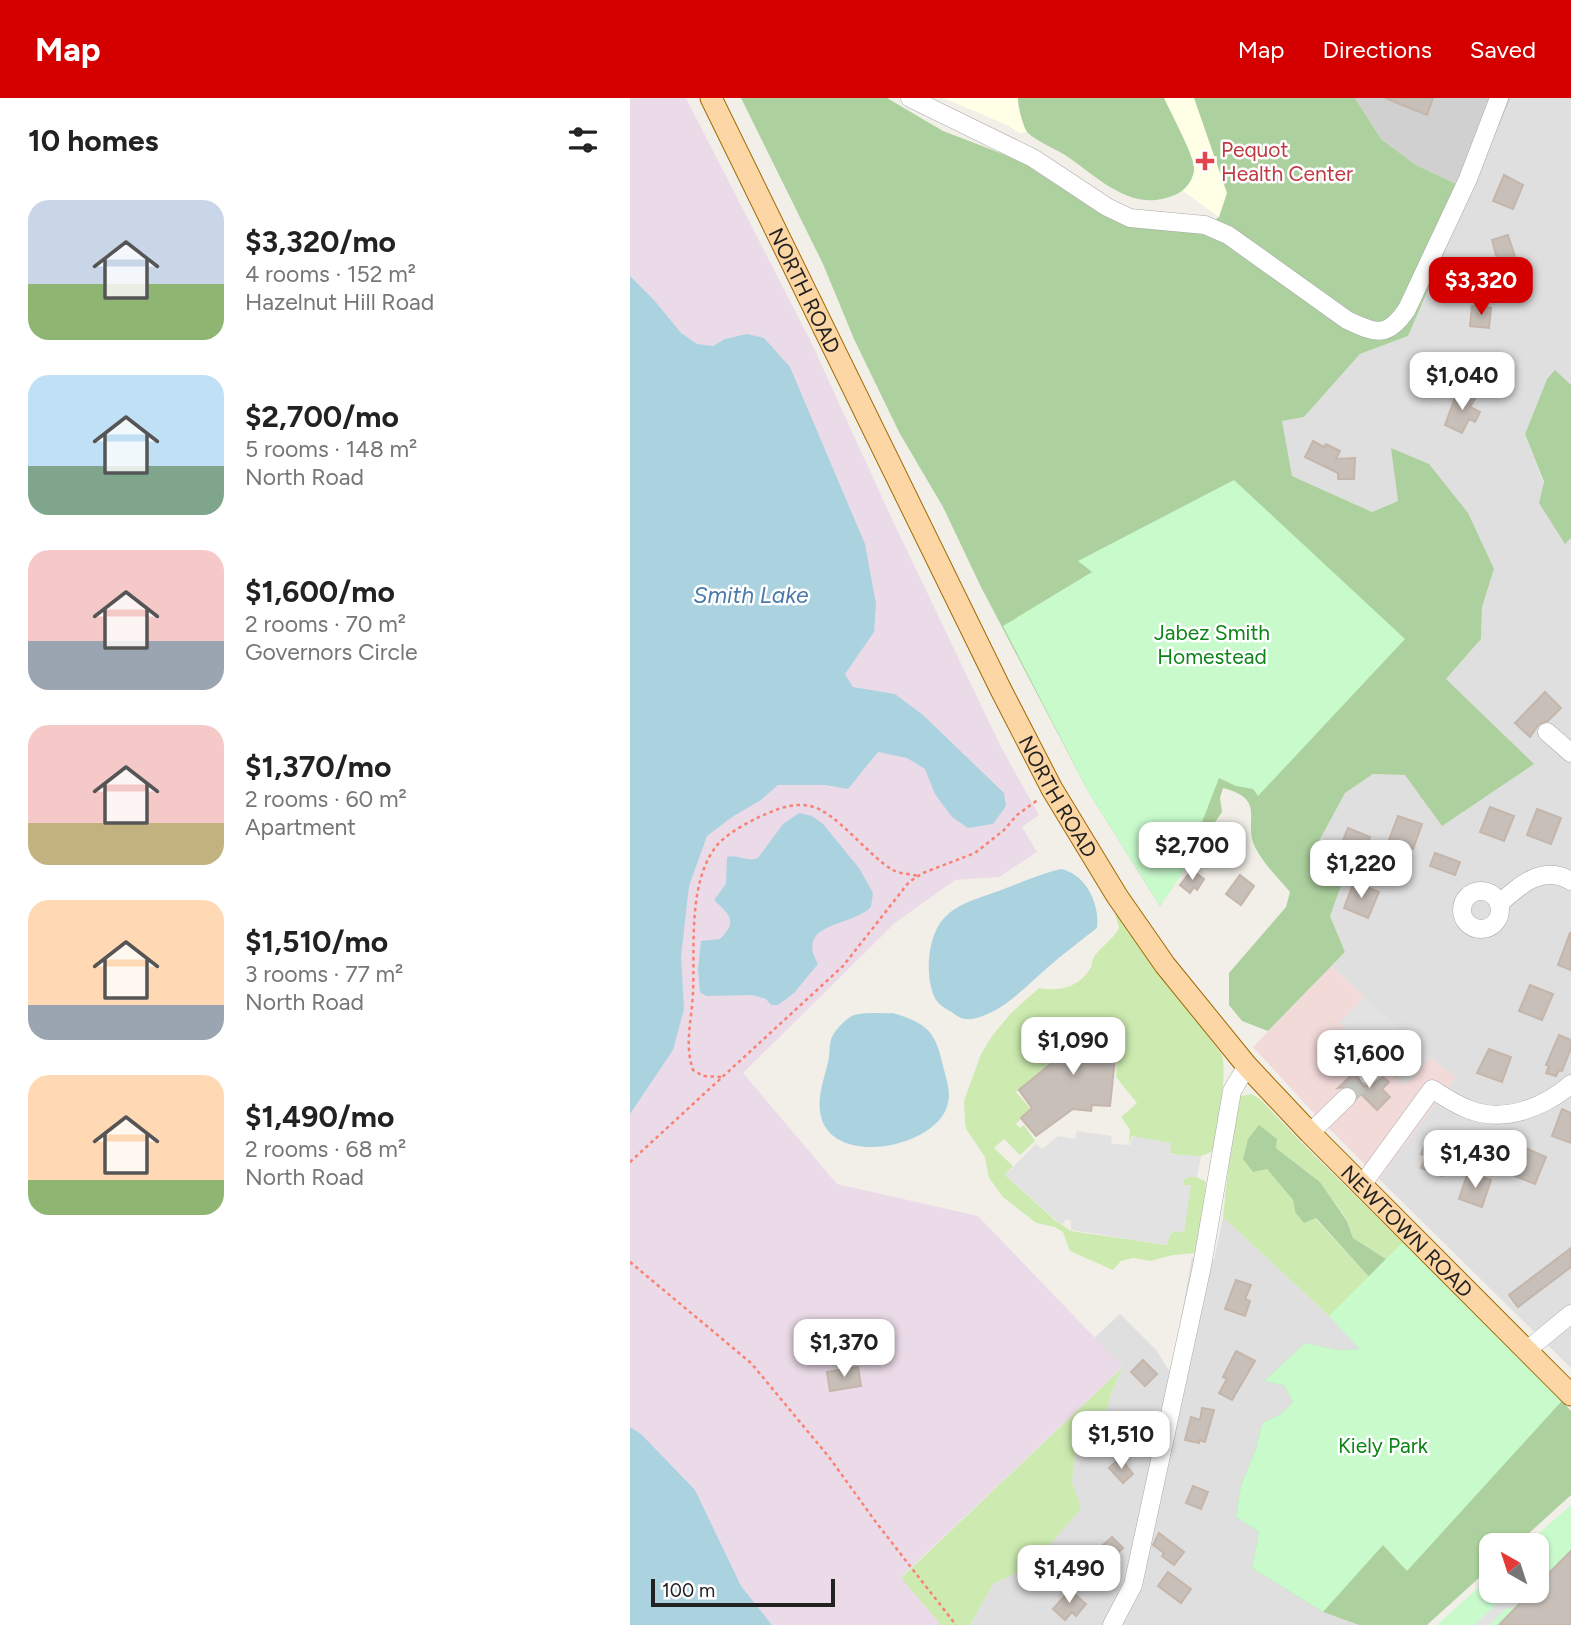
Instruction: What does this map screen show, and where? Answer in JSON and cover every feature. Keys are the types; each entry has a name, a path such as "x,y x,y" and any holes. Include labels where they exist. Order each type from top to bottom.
{"main road":[{"name":"NORTH ROAD","path":"711,98 1052,789 1137,924 1166,965 1247,1066"},
{"name":"NEWTOWN ROAD","path":"1247,1066 1307,1131 1571,1395"}],"street":[{"path":"909,98 1033,158 1108,207 1130,218 1205,225 1228,234 1347,320 1367,330 1381,332 1392,328 1407,309 1468,179 1500,98"},
{"path":"1547,732 1571,753"},
{"path":"1499,904 1535,877 1546,873 1558,874 1571,881"},
{"path":"1366,1073 1392,1047"},
{"path":"1112,1625 1133,1585 1202,1266 1232,1091 1247,1066"},
{"path":"1362,1185 1432,1089 1472,1111 1504,1114 1546,1102 1571,1084"},
{"path":"1307,1131 1344,1094"},
{"path":"1527,1350 1571,1314"}],"path":[{"path":"630,1162 843,966 909,882 975,853 1004,830 1017,815 1052,789"},
{"path":"721,1077 703,1076 693,1070 688,1056 687,1035 693,1003 693,929 702,876 719,844 742,826 771,812 794,805 814,806 845,828 872,856 895,872 919,876"},
{"path":"1396,1076 1409,1063"},
{"path":"630,1262 751,1363 829,1457 956,1625"}],"shaded area":[{"path":"630,98 686,98 812,344 1001,747 1039,815 1022,827 1037,852 999,877 955,880 895,923 743,1073 837,1184 978,1216 1123,1367 901,1577 941,1625 630,1625"},
{"path":"944,98 1018,98 1018,109 1027,132 1019,133 1009,126"},
{"name":"Pequot Health Center","path":"1164,98 1195,98 1227,193 1219,217 1183,191 1191,181 1194,166"},
{"path":"1355,98 1511,98 1471,191 1416,165 1381,139"},
{"path":"1511,98 1571,98 1571,385 1555,371 1547,379 1525,434 1566,543 1571,538 1571,1368 1379,1179 1456,1077 1430,1058 1331,966 1345,952 1330,916 1341,886 1311,856 1345,793 1373,774 1405,775 1533,764 1446,679 1481,639 1482,607 1494,569 1398,501 1372,512 1292,476 1281,421 1304,417 1360,354 1408,336"},
{"path":"1331,966 1430,1058 1456,1077 1379,1179 1253,1047"},
{"path":"1365,996 1430,1058 1405,1085 1391,1071 1397,1064 1396,1060 1391,1059 1376,1045 1369,1050 1339,1023"},
{"path":"1077,1131 1112,1136 1113,1144 1130,1145 1133,1136 1171,1143 1170,1154 1201,1156 1197,1177 1187,1177 1182,1183 1191,1185 1184,1232 1176,1231 1170,1234 1167,1245 1071,1230 1071,1221 1066,1219 1062,1225 1005,1175 1036,1144 1042,1149 1058,1136 1075,1139"},
{"path":"1223,1217 1361,1349 1337,1350 1305,1343 1265,1380 1284,1385 1293,1402 1281,1414 1262,1424 1256,1449 1260,1532 1323,1612 1359,1625 970,1625 993,1584 1031,1566 1080,1509 1072,1482 1077,1441 1104,1419 1111,1393 1123,1367 1094,1338 1120,1314 1157,1351 1171,1374 1192,1257 1214,1260"},
{"path":"1497,1603 1519,1603 1513,1609 1506,1608 1490,1625 1475,1625"}],"green space":[{"path":"741,98 887,98 943,131 1021,161 1091,207 1129,227 1194,233 1219,217 1227,193 1194,98 1355,98 1381,139 1416,165 1471,191 1408,336 1360,354 1304,417 1282,421 1292,476 1372,512 1398,501 1391,448 1429,464 1468,513 1494,569 1482,607 1481,639 1446,679 1534,764 1442,826 1405,775 1373,774 1345,793 1311,856 1341,886 1330,916 1345,952 1268,1031 1242,1021 1229,1005 1229,973 1286,907 1290,892 1256,849 1252,839 1250,805 1237,793 1223,788 1220,798 1222,812 1160,906 1088,791 981,587 943,507 899,432 854,339 823,264"},
{"path":"1018,98 1164,98 1193,161 1192,178 1179,193 1162,199 1147,200 1118,192 1028,133"},
{"path":"1555,370 1571,385 1571,538 1565,544 1539,503 1544,482 1525,434 1547,379"},
{"name":"Jabez Smith Homestead","path":"1234,480 1405,639 1258,796 1253,789 1236,786 1219,778 1182,874 1160,906 1088,791 1003,626 1092,572 1078,561"},
{"path":"1114,910 1222,1055 1222,1102 1213,1150 1194,1157 1172,1154 1132,1136 1129,1145 1130,1130 1121,1117 1137,1103 1116,1077 1118,1036 1113,1027 1104,1021 1095,1024 1063,1025 1061,1054 1016,1092 1030,1108 1016,1124 1020,1128 1024,1125 1035,1141 1020,1155 1004,1139 994,1148 1013,1166 1005,1175 1071,1231 1167,1245 1170,1234 1176,1231 1184,1232 1190,1185 1183,1185 1183,1181 1189,1176 1206,1182 1195,1253 1150,1261 1133,1258 1121,1261 1113,1270 1070,1251 1063,1232 1055,1227 1036,1223 1003,1197 989,1178 985,1157 966,1129 964,1101 981,1054 992,1036 1011,1013 1039,988 1069,986 1086,974 1093,958 1119,928"},
{"path":"1252,1094 1443,1282 1386,1259 1353,1238 1347,1220 1320,1182 1275,1147 1267,1168 1293,1200 1295,1212 1315,1218 1386,1296 1361,1349 1223,1217 1235,1105 1240,1096"},
{"name":"Kiely Park","path":"1259,1125 1277,1139 1276,1148 1320,1182 1347,1221 1353,1238 1386,1259 1571,1411 1571,1495 1529,1533 1479,1533 1479,1578 1427,1625 1359,1625 1323,1612 1252,1568 1259,1532 1236,1517 1241,1485 1256,1449 1262,1423 1281,1414 1293,1402 1284,1385 1264,1381 1305,1343 1337,1350 1361,1349 1386,1296 1316,1218 1304,1223 1295,1212 1293,1200 1267,1169 1253,1172 1243,1159 1248,1139"},
{"name":"Kiely Park","path":"1408,1237 1570,1392 1407,1571 1383,1545 1323,1612 1252,1568 1259,1532 1236,1517 1241,1485 1256,1449 1262,1423 1281,1414 1293,1402 1284,1385 1264,1381 1305,1343 1337,1350 1360,1349 1329,1316"},
{"path":"1123,1367 1111,1393 1104,1419 1077,1441 1072,1482 1081,1509 1031,1566 993,1584 970,1625 941,1625 901,1578"},
{"path":"1571,1505 1571,1625 1437,1625 1479,1587 1479,1603 1549,1603 1549,1533 1539,1533"}],"water":[{"name":"Smith Lake","path":"630,276 681,333 697,344 713,346 725,339 747,334 764,338 790,367 865,544 876,604 874,632 845,674 853,687 895,694 923,715 1004,793 1006,806 993,824 968,828 952,817 935,794 925,769 907,758 878,752 848,789 826,785 778,785 761,800 707,836 689,886 681,957 684,1009 673,1050 630,1114"},
{"path":"799,813 812,816 823,824 859,868 873,893 871,907 819,933 813,940 818,964 794,993 778,1005 771,1005 766,999 752,995 706,996 700,992 698,969 701,941 720,939 729,927 728,914 714,900 726,884 727,857 758,858 783,824"},
{"path":"1061,869 1078,877 1090,891 1096,909 1097,928 1012,998 983,1016 962,1018 940,1004 932,991 929,958 934,935 944,918 971,901"},
{"path":"865,1013 893,1013 921,1025 933,1036 947,1080 948,1103 941,1118 927,1131 908,1140 888,1146 867,1147 847,1143 832,1135 820,1112 820,1096 831,1040 842,1023 850,1017"},
{"path":"630,1427 641,1434 695,1490 741,1586 772,1625 630,1625"}],"building":[{"path":"1385,98 1433,98 1427,115"},
{"path":"1504,175 1523,185 1513,209 1493,201"},
{"path":"1508,235 1521,275 1503,281 1492,240"},
{"path":"1472,306 1491,308 1489,328 1470,326"},
{"path":"1458,390 1475,399 1470,407 1480,412 1475,422 1469,419 1462,433 1445,425"},
{"path":"1313,441 1340,451 1336,459 1355,458 1354,479 1338,479 1338,473 1305,457"},
{"path":"1545,692 1561,708 1548,721 1539,724 1530,737 1515,723"},
{"path":"1490,807 1514,816 1504,841 1480,832"},
{"path":"1537,809 1561,818 1551,844 1527,835"},
{"path":"1398,816 1422,824 1413,849 1389,840"},
{"path":"1348,828 1370,837 1360,864 1337,855"},
{"path":"1435,853 1460,862 1455,875 1430,866"},
{"path":"1192,870 1204,879 1197,890 1194,887 1190,893 1180,885"},
{"path":"1240,875 1254,886 1241,905 1226,894"},
{"path":"1354,882 1379,892 1368,918 1344,908"},
{"path":"1571,933 1571,970 1558,965"},
{"path":"1530,985 1553,994 1542,1020 1519,1011"},
{"path":"1067,1023 1099,1026 1103,1023 1114,1030 1117,1039 1110,1106 1092,1105 1091,1111 1073,1109 1036,1136 1021,1118 1032,1108 1019,1090 1064,1053"},
{"path":"1559,1035 1571,1040 1571,1048 1562,1071 1559,1070 1556,1076 1546,1073 1549,1066 1546,1065"},
{"path":"1489,1049 1511,1057 1502,1082 1477,1073"},
{"path":"1360,1067 1357,1077 1364,1086 1371,1086 1383,1077 1389,1082 1382,1089 1390,1097 1377,1110 1361,1094 1358,1097 1351,1086 1338,1088"},
{"path":"1562,1109 1571,1113 1571,1143 1552,1136"},
{"path":"1427,1140 1452,1150 1442,1176 1421,1168 1426,1156 1421,1154"},
{"path":"1523,1147 1546,1157 1535,1184 1510,1174"},
{"path":"1468,1172 1491,1180 1482,1207 1459,1199"},
{"path":"1571,1248 1571,1267 1518,1307 1509,1295"},
{"path":"1236,1280 1251,1285 1245,1299 1250,1301 1245,1316 1225,1309"},
{"path":"1236,1351 1255,1361 1232,1400 1219,1393 1227,1379 1223,1377"},
{"path":"1143,1360 1157,1374 1145,1386 1131,1372"},
{"path":"858,1367 861,1386 830,1391 827,1372"},
{"path":"1202,1408 1214,1410 1205,1442 1185,1440 1191,1417 1200,1420"},
{"path":"1120,1458 1133,1474 1123,1483 1109,1468"},
{"path":"1193,1486 1208,1492 1201,1509 1186,1503"},
{"path":"1159,1533 1184,1552 1174,1565 1153,1545"},
{"path":"1112,1537 1123,1548 1109,1561 1108,1559 1104,1562 1095,1552"},
{"path":"1571,1551 1571,1625 1499,1625 1520,1603 1549,1603 1549,1573"},
{"path":"1168,1572 1191,1589 1181,1603 1158,1586"},
{"path":"1070,1590 1086,1604 1076,1616 1072,1612 1065,1620 1053,1609"}],"tunnel":[{"path":"1347,1097 1368,1075"}],"place":[{"name":"Pequot Health Center","path":"1205,161"}]}
